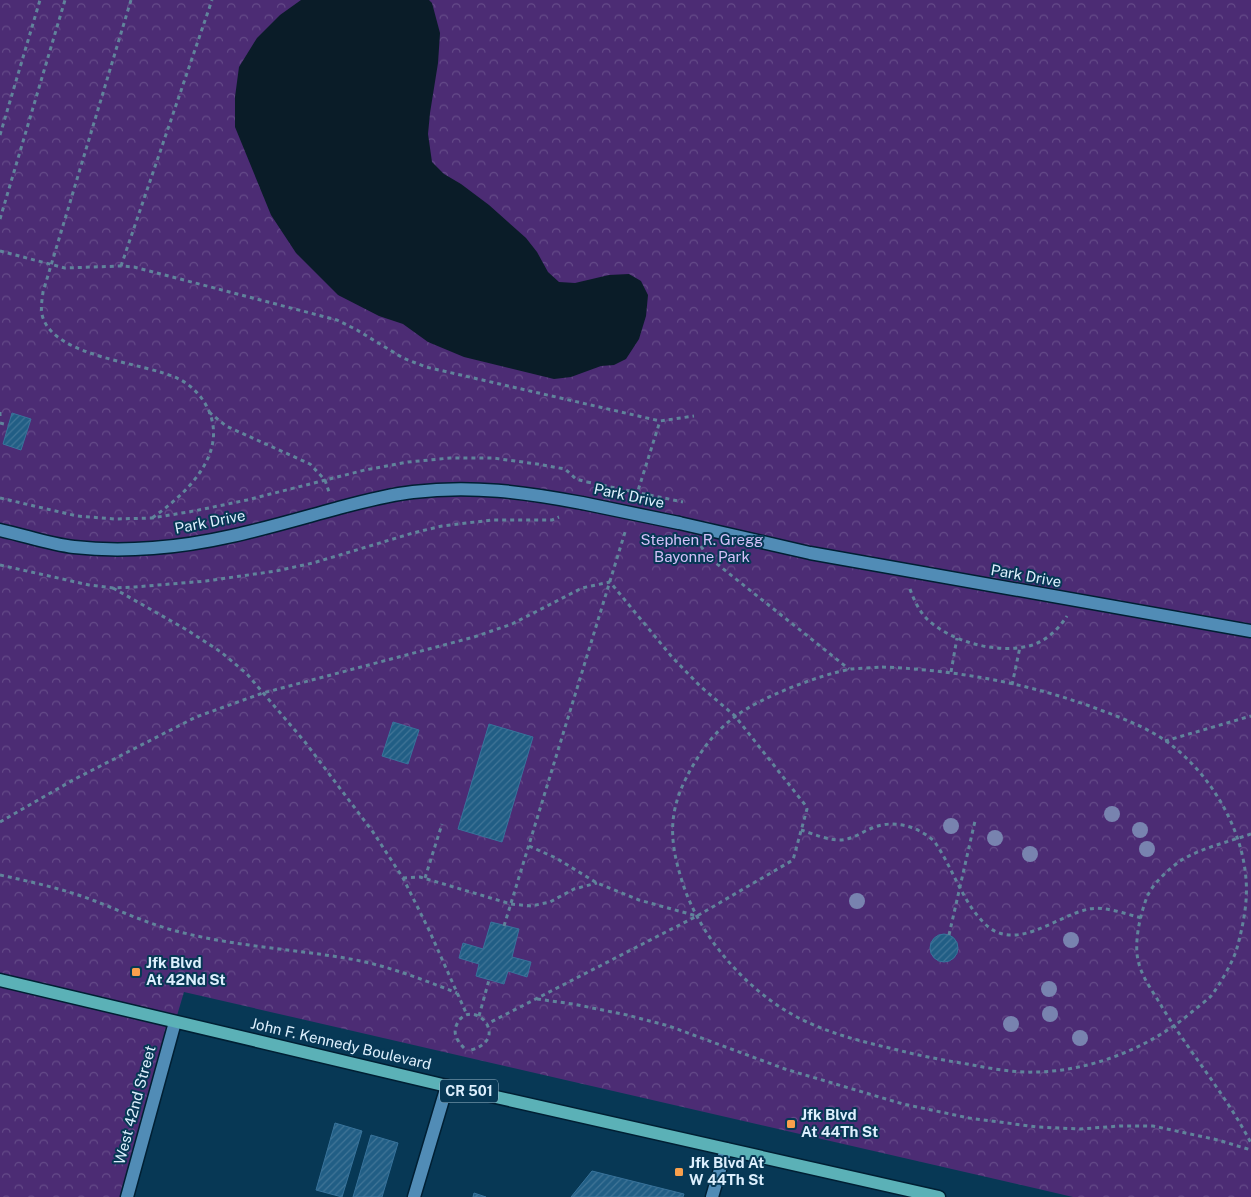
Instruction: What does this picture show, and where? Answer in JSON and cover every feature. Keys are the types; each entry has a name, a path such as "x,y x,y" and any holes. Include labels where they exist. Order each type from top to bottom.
{"main road":[{"name":"John F. Kennedy Boulevard","path":"0,980 447,1086 940,1197"}],"street":[{"name":"Park Drive","path":"0,530 72,547 154,548 200,542 246,532 372,499 412,492 491,489 582,503 810,553 1251,631"},
{"name":"West 42nd Street","path":"127,1197 175,1022"},
{"path":"414,1197 447,1086"},
{"path":"712,1197 726,1149"}],"path":[{"path":"0,135 40,0"},
{"path":"0,219 66,0"},
{"path":"130,0 41,307 43,320 53,333 78,349 180,380 197,393 209,412 214,426 213,441 207,459 199,474 171,504 152,518"},
{"path":"121,266 212,0"},
{"path":"0,251 70,268 121,266 134,268 337,320 403,358 426,367 660,421 694,416"},
{"path":"0,412 0,418"},
{"path":"209,412 226,426 310,464 325,480 333,510"},
{"path":"634,506 660,421"},
{"path":"0,423 8,425"},
{"path":"0,498 77,516 115,519 152,518 194,512 365,470 408,462 450,458 493,458 565,469 576,479 586,482 683,502"},
{"path":"0,565 89,585 113,588 206,581 276,571 313,563 442,526 492,520 554,520 563,512 565,500"},
{"path":"504,926 628,526"},
{"path":"702,528 701,543 703,551 707,556 849,670"},
{"path":"909,571 910,590 917,606 926,618 939,629 957,638 982,646 1020,647 1044,640 1066,618 1075,601"},
{"path":"0,822 73,780 196,717 263,693 474,637 512,624 582,588 610,582"},
{"path":"487,1024 697,916 792,862 807,809 735,716 700,686 672,657 610,582"},
{"path":"113,588 187,630 221,652 247,674 305,742 373,832 403,878 429,930 467,1015"},
{"path":"951,672 957,638"},
{"path":"1012,685 1020,647"},
{"path":"882,667 951,672 1078,701 1129,721 1166,741 1192,763 1216,794 1238,838 1246,880 1244,921 1235,956 1211,996 1174,1027 1127,1052 1083,1066 1036,1072 996,1069 917,1055 830,1032 789,1012 753,988 727,961 697,916 686,894 674,855 672,822 682,783 706,744 735,716 773,695 849,670 882,667"},
{"path":"1166,741 1251,716"},
{"path":"949,935 975,821"},
{"path":"425,878 442,824"},
{"path":"801,830 838,840 846,840 879,826 903,824 914,828 934,841 974,912 984,923 999,933 1010,936 1021,935 1063,917 1091,909 1102,908 1142,918"},
{"path":"1251,834 1194,854 1180,862 1156,884 1147,897 1136,941 1139,965 1145,979 1174,1027 1242,1125 1251,1143"},
{"path":"529,846 556,858 597,883 639,900 697,916"},
{"path":"0,875 51,887 180,932 247,946 356,961 424,980 457,993"},
{"path":"403,878 415,876 425,878 511,904 531,906 550,902 574,889 597,883"},
{"path":"479,1016 489,980"},
{"path":"537,999 582,1006 669,1026 785,1069 839,1086 912,1106 968,1118 1037,1127 1080,1129 1154,1126 1218,1140 1251,1150"},
{"path":"464,1048 457,1039 455,1029 460,1019 467,1015 479,1016 487,1024 489,1035 483,1045 471,1050"}],"green space":[{"name":"Stephen R. Gregg Bayonne Park","path":"0,0 1251,0 1251,1197 1073,1197 184,992 123,1197 0,1197"}],"water":[{"path":"301,0 429,0 432,3 440,33 438,63 428,134 432,162 444,174 489,205 526,238 537,252 548,272 559,282 575,283 609,275 629,274 641,281 648,295 646,316 639,339 626,359 614,365 601,366 571,377 554,379 464,357 428,342 403,324 379,316 338,295 296,253 271,215 235,127 235,97 239,67 257,38 280,15"}],"building":[{"path":"12,413 31,419 21,450 3,444"},
{"path":"393,722 419,730 408,764 382,756"},
{"path":"489,724 533,737 502,842 458,829"},
{"path":"491,922 519,929 512,957 531,962 527,977 508,971 504,984 476,976 479,964 459,958 463,943 483,949"},
{"path":"944,934 954,938 958,948 954,958 944,962 934,958 930,948 934,938"},
{"path":"335,1123 362,1131 342,1197 316,1190"},
{"path":"371,1135 398,1143 382,1197 353,1197"},
{"path":"592,1171 684,1194 683,1197 571,1197"},
{"path":"474,1193 486,1197 473,1197"}],"place":[{"name":"Jfk Blvd At 42Nd St","path":"136,972"},
{"name":"Jfk Blvd At 44Th St","path":"791,1124"},
{"name":"Jfk Blvd At W 44Th St","path":"679,1172"}]}
